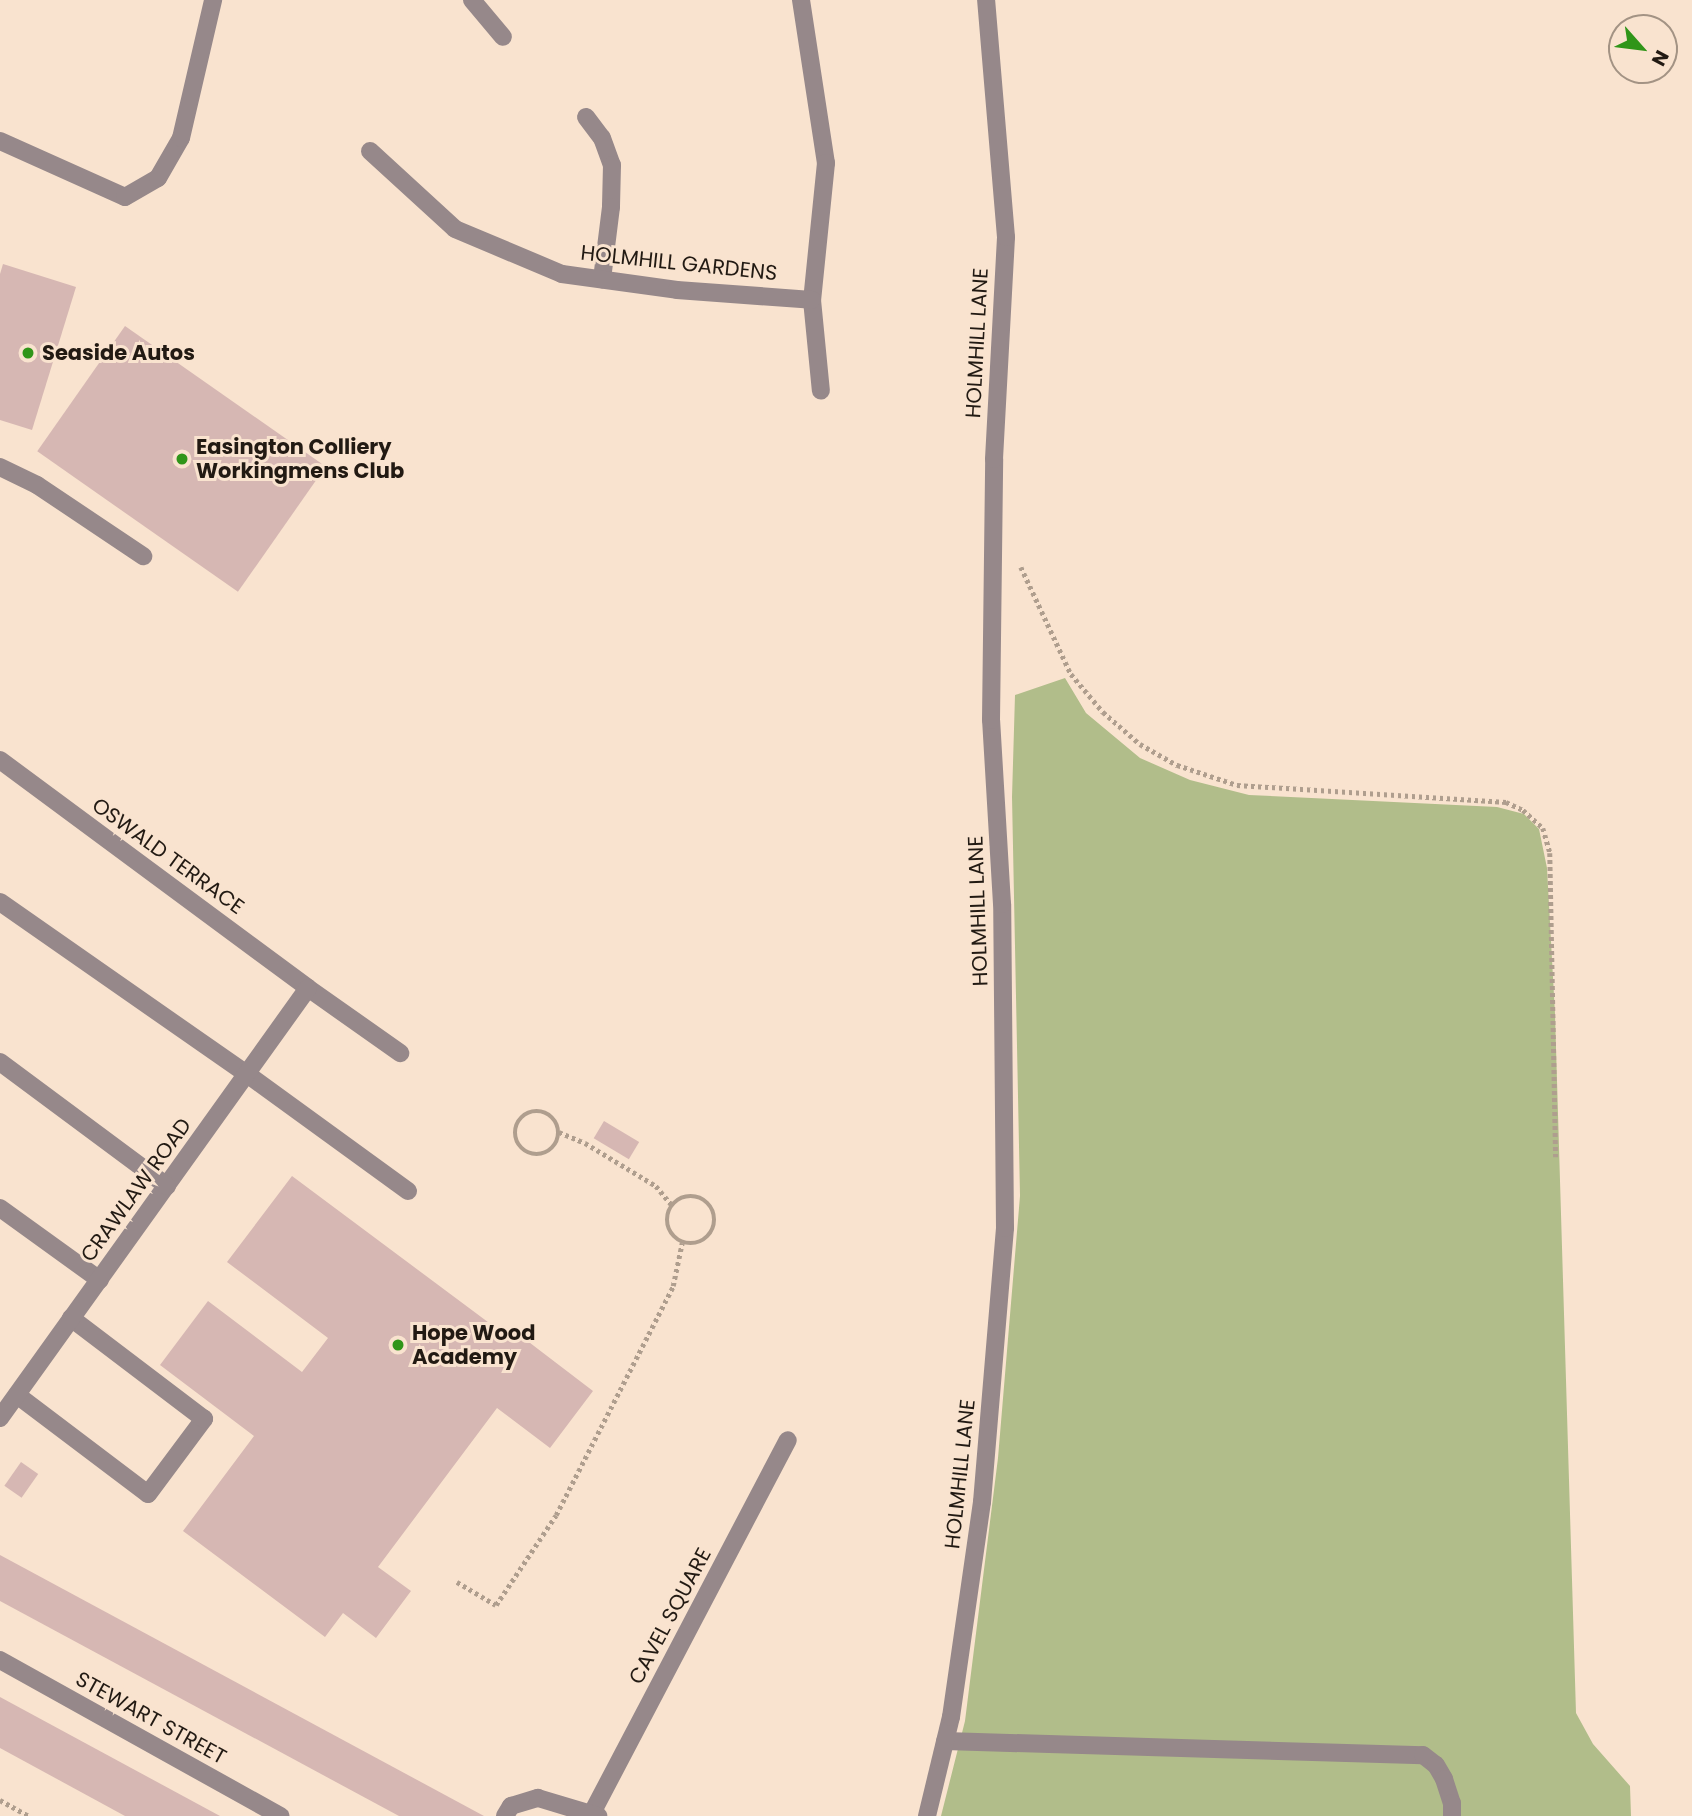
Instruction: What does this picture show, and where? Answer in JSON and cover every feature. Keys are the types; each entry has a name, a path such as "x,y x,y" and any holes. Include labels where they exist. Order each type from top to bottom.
{"street":[{"path":"0,141 125,197 158,178 181,138 213,0"},
{"path":"472,0 503,37"},
{"path":"801,0 826,163 812,300 821,391"},
{"name":"HOLMHILL LANE","path":"927,1816 945,1741 982,1502 1005,1228 1002,904 991,720 994,459 1006,237 986,0"},
{"path":"586,117 602,138 612,166 611,208 601,279"},
{"name":"HOLMHILL GARDENS","path":"370,151 455,229 562,274 677,290 812,300"},
{"path":"0,467 37,485 144,556"},
{"name":"OSWALD TERRACE","path":"0,760 400,1053"},
{"path":"0,902 247,1074 408,1191"},
{"name":"CRAWLAW ROAD","path":"0,1418 308,988"},
{"path":"0,1062 167,1186"},
{"path":"0,1208 100,1280"},
{"path":"18,1395 148,1494 204,1419 71,1318"},
{"name":"CAVEL SQUARE","path":"595,1814 788,1440"},
{"name":"STEWART STREET","path":"0,1660 280,1816"},
{"path":"945,1741 1423,1755 1436,1765 1444,1779 1452,1802 1452,1816"},
{"path":"505,1816 511,1806 538,1798 595,1814"}],"path":[{"path":"1019,560 1071,674 1103,712 1140,744 1177,765 1237,785 1506,802 1523,810 1543,828 1550,853 1556,1157"},
{"path":"540,1111 556,1122 559,1132 551,1149 543,1154 524,1151 514,1134 522,1116 540,1111"},
{"path":"559,1132 585,1143 656,1186 672,1205"},
{"path":"690,1196 701,1198 715,1213 715,1224 703,1241 682,1242 673,1236 667,1216 672,1205 690,1196"},
{"path":"457,1582 496,1605 549,1526 673,1286 682,1242"},
{"path":"0,1800 29,1816"}],"green space":[{"path":"1065,678 1086,713 1140,758 1190,780 1249,795 1497,807 1524,814 1539,829 1547,868 1555,1014 1576,1713 1593,1744 1630,1786 1631,1816 941,1816 965,1721 998,1458 1020,1196 1012,797 1015,695"}],"building":[{"name":"Seaside Autos","path":"3,264 76,287 32,430 0,420 0,274"},
{"name":"Easington Colliery Workingmens Club","path":"125,326 326,467 238,592 37,451"},
{"path":"604,1121 639,1142 629,1159 594,1138"},
{"path":"292,1176 512,1340 517,1333 593,1391 550,1448 497,1408 378,1567 411,1591 376,1638 343,1613 325,1637 183,1531 254,1436 160,1365 208,1301 302,1372 328,1338 227,1262"},
{"path":"21,1462 38,1474 22,1498 4,1486"},
{"path":"0,1555 484,1816 399,1816 0,1601"},
{"path":"0,1697 220,1816 125,1816 0,1748"}],"place":[{"name":"Seaside Autos","path":"28,353"},
{"name":"Easington Colliery Workingmens Club","path":"182,459"},
{"name":"Hope Wood Academy","path":"398,1345"}]}
